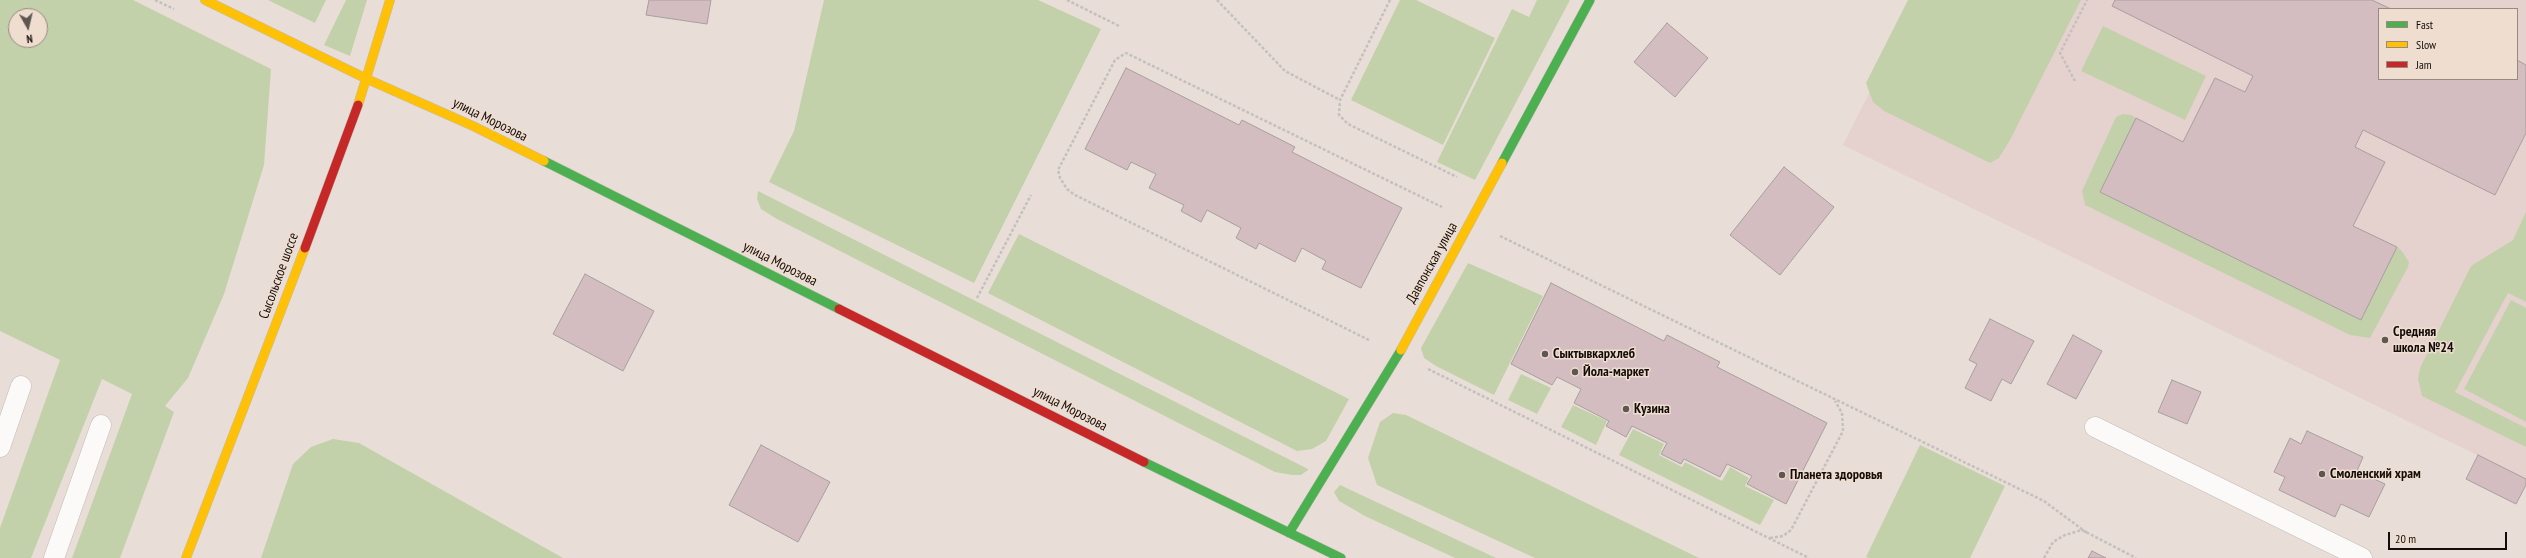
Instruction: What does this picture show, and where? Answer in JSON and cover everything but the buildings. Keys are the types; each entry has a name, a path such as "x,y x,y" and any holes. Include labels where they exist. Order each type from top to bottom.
{"main road":[{"name":"улица Морозова","path":"204,0 367,79 473,126 1289,534 1341,558"},
{"name":"Сысольское шоссе","path":"186,558 264,357 367,79 390,0"},
{"name":"Давпонская улица","path":"1289,534 1398,354 1590,0"}],"lane":[{"path":"0,447 4,419 20,386"},
{"path":"54,558 101,425"},
{"path":"2095,428 2362,558"}],"path":[{"path":"1067,0 1119,26"},
{"path":"1217,0 1285,72 1340,100"},
{"path":"1390,0 1340,100 1339,115 1348,124 1462,180"},
{"path":"2075,81 2060,53 2087,0"},
{"path":"1809,558 1075,195 1067,189 1060,178 1058,170 1115,60 1126,54 1471,221 1834,400 2044,501 2087,533"},
{"path":"978,298 1031,195"},
{"path":"1770,538 1783,536 1790,530 1843,431 1842,413 1834,400"},
{"path":"2044,558 2053,542 2065,535 2082,530 2136,558"}],"shaded area":[{"name":"Средняя школа №24","path":"1916,0 2526,0 2526,479 1843,145"}],"green space":[{"path":"0,0 133,0 271,69 264,165 224,294 188,378 165,406 174,412 120,558 72,558 132,394 102,379 31,558 0,558 0,528 60,360 0,331"},
{"path":"268,0 326,0 315,23"},
{"path":"346,0 367,0 350,56 324,45"},
{"path":"824,0 1038,0 1101,29 974,283 769,182 794,131"},
{"path":"1400,0 1416,0 1495,38 1443,145 1351,100"},
{"path":"1537,0 1570,0 1475,180 1437,162 1512,9 1529,17"},
{"path":"1908,0 2081,0 2010,140 1999,158 1990,163 1884,111 1873,102 1866,83"},
{"path":"2103,26 2206,76 2185,120 2081,71"},
{"path":"2123,114 2131,115 2136,118 2100,192 2361,320 2397,247 2401,250 2409,262 2408,267 2370,338 2350,335 2085,205 2082,191 2116,117"},
{"path":"758,191 1308,470 1301,475 1275,472 777,219 761,209 757,199"},
{"path":"2526,212 2526,302 2508,293 2455,392 2526,428 2526,447 2422,396 2418,379 2420,368 2471,266 2513,240"},
{"path":"1019,234 1349,399 1326,441 1312,449 1297,451 988,293"},
{"path":"1468,263 1543,296 1494,395 1436,366 1424,358 1421,348"},
{"path":"2511,300 2526,308 2526,422 2464,389"},
{"path":"1521,374 1551,388 1537,414 1508,400"},
{"path":"1573,405 1607,421 1596,445 1561,427"},
{"path":"1393,413 1406,415 1699,558 1535,558 1377,485 1368,458 1380,422"},
{"path":"1633,429 1664,444 1659,455 1682,467 1685,462 1722,481 1730,467 1749,478 1745,486 1774,500 1760,525 1619,455"},
{"path":"333,439 359,443 563,558 261,558 293,464 311,447"},
{"path":"1920,445 2005,486 1970,558 1866,557"},
{"path":"1340,485 1496,558 1455,558 1365,516 1339,501 1334,492"}],"traffic: fast":[{"path":"1502,163 1590,0"},
{"path":"544,161 839,309"},
{"path":"1289,533 1401,350"},
{"path":"1144,462 1341,558"}],"traffic: slow":[{"path":"205,0 367,79"},
{"path":"358,105 390,0"},
{"path":"367,79 473,126 544,161"},
{"path":"1401,350 1502,163"},
{"path":"186,558 305,248"}],"traffic: jam":[{"path":"305,248 358,105"},
{"path":"839,309 1144,462"}],"place":[{"name":"Средняя школа №24","path":"2385,340"},
{"name":"Сыктывкархлеб","path":"1545,354"},
{"name":"Йола-маркет","path":"1575,372"},
{"name":"Кузина","path":"1626,409"},
{"name":"Смоленский храм","path":"2322,474"},
{"name":"Планета здоровья","path":"1782,475"}]}
